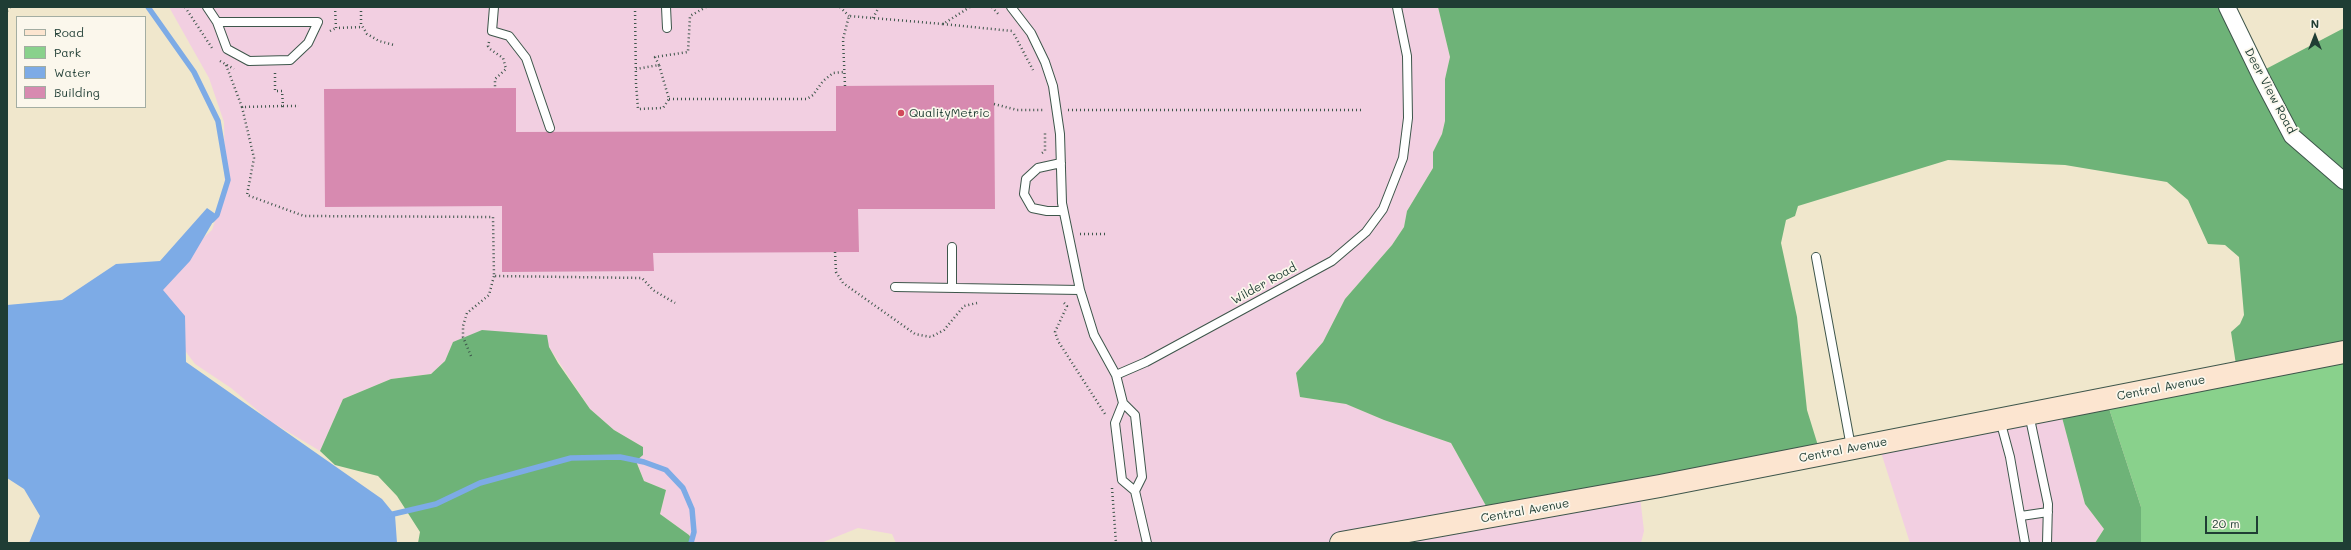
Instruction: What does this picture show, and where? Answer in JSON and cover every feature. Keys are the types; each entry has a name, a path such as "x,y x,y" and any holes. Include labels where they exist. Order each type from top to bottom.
{"main road":[{"name":"Central Avenue","path":"1341,543 1515,513 2344,352"}],"street":[{"name":"Deer View Road","path":"2227,7 2292,136 2344,181"}],"lane":[{"path":"207,7 217,22 227,49 249,61 290,60 308,43 318,22 217,22"},
{"path":"494,7 492,31 509,36 526,58 550,128"},
{"path":"666,7 667,28"},
{"path":"1011,7 1031,34 1045,62 1053,86 1063,211 1080,290 1094,335 1116,375 1123,403 1135,415 1142,477 1135,491"},
{"name":"Wilder Road","path":"1116,375 1146,362 1332,261 1370,226 1383,209 1403,158 1408,118 1407,56 1397,7"},
{"path":"1060,163 1038,168 1026,178 1024,194 1032,208 1048,211 1063,211"},
{"path":"952,247 952,288"},
{"path":"1816,257 1851,448"},
{"path":"895,287 1080,290"},
{"path":"1123,403 1115,423 1122,480 1135,491 1147,543"},
{"path":"2029,414 2048,512 2047,543"},
{"path":"2000,419 2010,457 2022,516 2025,543"},
{"path":"2022,516 2048,512"}],"path":[{"path":"7,11 10,7"},
{"path":"335,7 336,28 363,27"},
{"path":"361,7 361,24 367,34 379,42 394,45"},
{"path":"635,7 638,109 663,108 669,99"},
{"path":"669,99 659,65 655,57 688,52 690,16 706,7"},
{"path":"840,7 849,16 1012,31"},
{"path":"873,18 878,7"},
{"path":"943,24 970,7"},
{"path":"992,7 1002,18"},
{"path":"845,86 844,39 849,16"},
{"path":"1006,24 1012,31 1035,76"},
{"path":"492,31 488,46 503,58 506,69 495,79 495,88"},
{"path":"226,65 242,107 254,158 247,195 304,216 493,217 494,276 489,295 467,313 463,326 463,337 471,356"},
{"path":"636,69 659,65"},
{"path":"669,99 806,99 813,95 823,81 833,73 844,72"},
{"path":"275,73 275,91 282,91 282,106"},
{"path":"1042,102 1044,116"},
{"path":"994,104 1017,110 1361,110"},
{"path":"242,107 299,106"},
{"path":"1038,155 1045,151 1045,128"},
{"path":"835,252 836,272 843,283 915,334 931,337 944,330 964,306 981,303"},
{"path":"494,276 642,278 653,290 674,303"},
{"path":"1057,302 1063,302 1066,306 1055,332 1058,341 1106,416"},
{"path":"1111,480 1116,543"}],"shaded area":[{"path":"169,7 1438,7 1450,57 1445,79 1445,121 1442,134 1433,152 1433,168 1407,211 1404,227 1392,245 1345,299 1323,342 1296,373 1300,397 1346,404 1384,420 1451,443 1490,513 1639,488 1644,531 1641,543 896,543 892,534 858,528 821,543 694,543 689,535 660,514 666,490 644,481 636,461 643,447 614,430 590,409 549,347 453,342 445,361 431,374 391,379 343,399 320,451 270,421 231,388 195,364 177,340 157,289 182,257 212,230 225,192 224,122 209,78"},
{"path":"2059,406 2085,504 2104,529 2095,543 1910,543 1878,443"}],"green space":[{"path":"1438,7 2230,7 2264,70 2344,28 2344,351 2237,371 2231,332 2240,324 2244,315 2239,257 2225,245 2208,244 2188,200 2167,182 2065,165 1948,160 1798,206 1795,216 1786,220 1781,243 1797,317 1807,410 1820,452 1490,513 1451,443 1384,420 1346,404 1300,397 1296,373 1323,342 1345,299 1392,245 1404,227 1407,211 1433,168 1433,152 1442,134 1445,121 1445,79 1450,57"},
{"path":"482,330 547,335 549,347 558,363 590,409 614,430 643,447 643,455 636,461 644,481 666,490 660,514 689,535 694,543 418,543 420,532 397,496 378,476 335,465 320,451 343,399 391,379 431,374 445,361 453,342"},
{"path":"2344,351 2344,543 2141,543 2141,507 2106,399"},
{"path":"2106,399 2141,507 2141,543 2095,543 2104,529 2085,504 2059,406"}],"water":[{"path":"207,208 217,215 190,261 163,290 185,316 186,362 382,499 395,515 397,543 29,543 40,516 24,489 7,478 7,305 62,300 116,264 160,261"}],"building":[{"path":"994,85 995,209 858,209 859,252 653,253 654,271 502,272 502,206 325,207 324,89 516,88 516,132 836,131 836,86"}],"waterway":[{"path":"148,7 194,72 218,121 228,180 217,215 212,220"},
{"path":"389,515 436,504 480,483 571,458 620,457 644,462 666,470 683,488 692,509 694,532 691,543"}],"place":[{"name":"QualityMetric","path":"901,113"}]}
